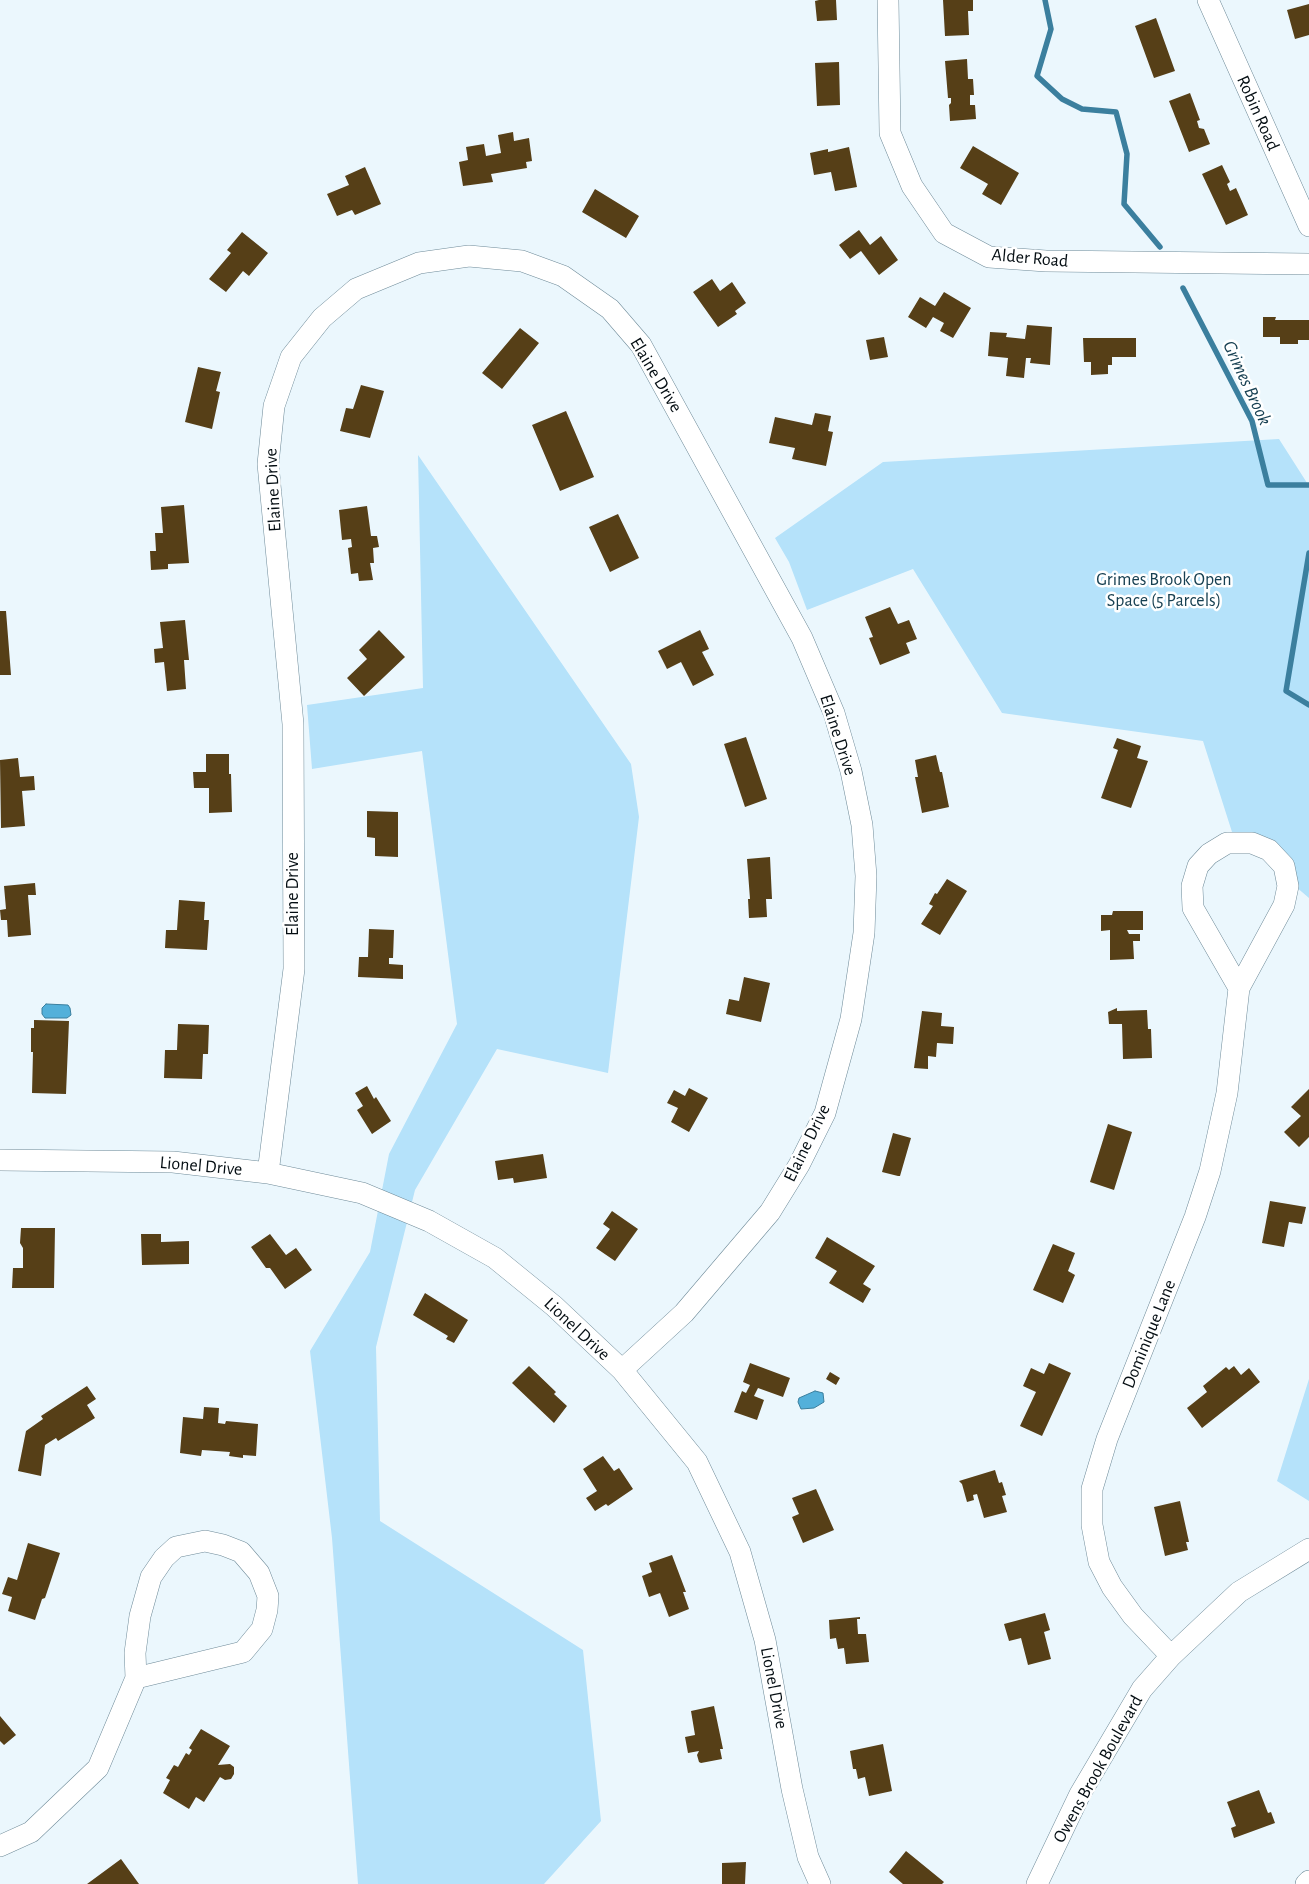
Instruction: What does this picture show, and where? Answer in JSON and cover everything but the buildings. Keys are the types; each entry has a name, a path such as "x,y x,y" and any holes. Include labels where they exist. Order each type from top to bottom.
{"street":[{"name":"Alder Road","path":"888,0 890,134 912,186 944,233 989,257 1046,261 1309,264"},
{"name":"Robin Road","path":"1208,0 1309,226"},
{"name":"Elaine Drive","path":"268,1173 294,970 293,724 268,464 274,406 291,356 322,318 356,289 419,263 469,256 522,261 563,276 595,298 610,309 641,345 802,638 834,714 851,771 862,825 866,876 864,933 851,1019 825,1113 799,1165 770,1212 684,1314 622,1370"},
{"name":"Dominique Lane","path":"1172,1656 1133,1616 1112,1587 1099,1562 1092,1525 1092,1489 1107,1438 1192,1226 1210,1171 1227,1094 1239,988 1284,905 1288,886 1284,866 1269,850 1252,843 1227,843 1209,854 1198,866 1192,886 1193,908 1239,988"},
{"name":"Lionel Drive","path":"0,1160 173,1162 268,1173 362,1193 429,1221 494,1258 554,1306 622,1370 697,1462 740,1552 765,1640 792,1788 808,1857 820,1884"},
{"path":"0,1846 31,1832 98,1768 136,1678 135,1653 140,1616 151,1577 164,1558 176,1547 205,1542 223,1545 241,1552 259,1573 268,1596 267,1610 262,1629 242,1652 136,1678"},
{"name":"Owens Brook Boulevard","path":"1037,1884 1080,1794 1142,1689 1172,1656 1239,1592 1309,1549"},
{"path":"1306,1884 1309,1881"}],"green space":[{"name":"Grimes Brook Open Space (5 Parcels)","path":"1279,439 1309,486 1309,898 1232,832 1203,741 1002,713 913,569 807,610 789,562 775,538 883,462"},
{"path":"418,455 631,764 639,817 608,1073 497,1049 415,1190 376,1347 380,1521 583,1650 601,1821 544,1884 358,1884 332,1538 310,1351 370,1252 389,1154 457,1024 422,751 312,769 307,705 423,688"},
{"path":"1309,1379 1309,1501 1277,1481"}],"water":[{"path":"46,1004 68,1005 71,1015 67,1018 45,1018 42,1014 42,1008"},
{"path":"815,1391 823,1393 824,1402 814,1408 801,1409 798,1402 799,1398"}],"waterway":[{"name":"Grimes Brook","path":"1045,0 1051,29 1037,76 1062,99 1082,109 1116,112 1127,154 1124,204 1160,247"},
{"name":"Grimes Brook","path":"1183,288 1252,421 1268,485 1309,485"},
{"name":"Grimes Brook","path":"1309,553 1286,691 1309,705"}]}
